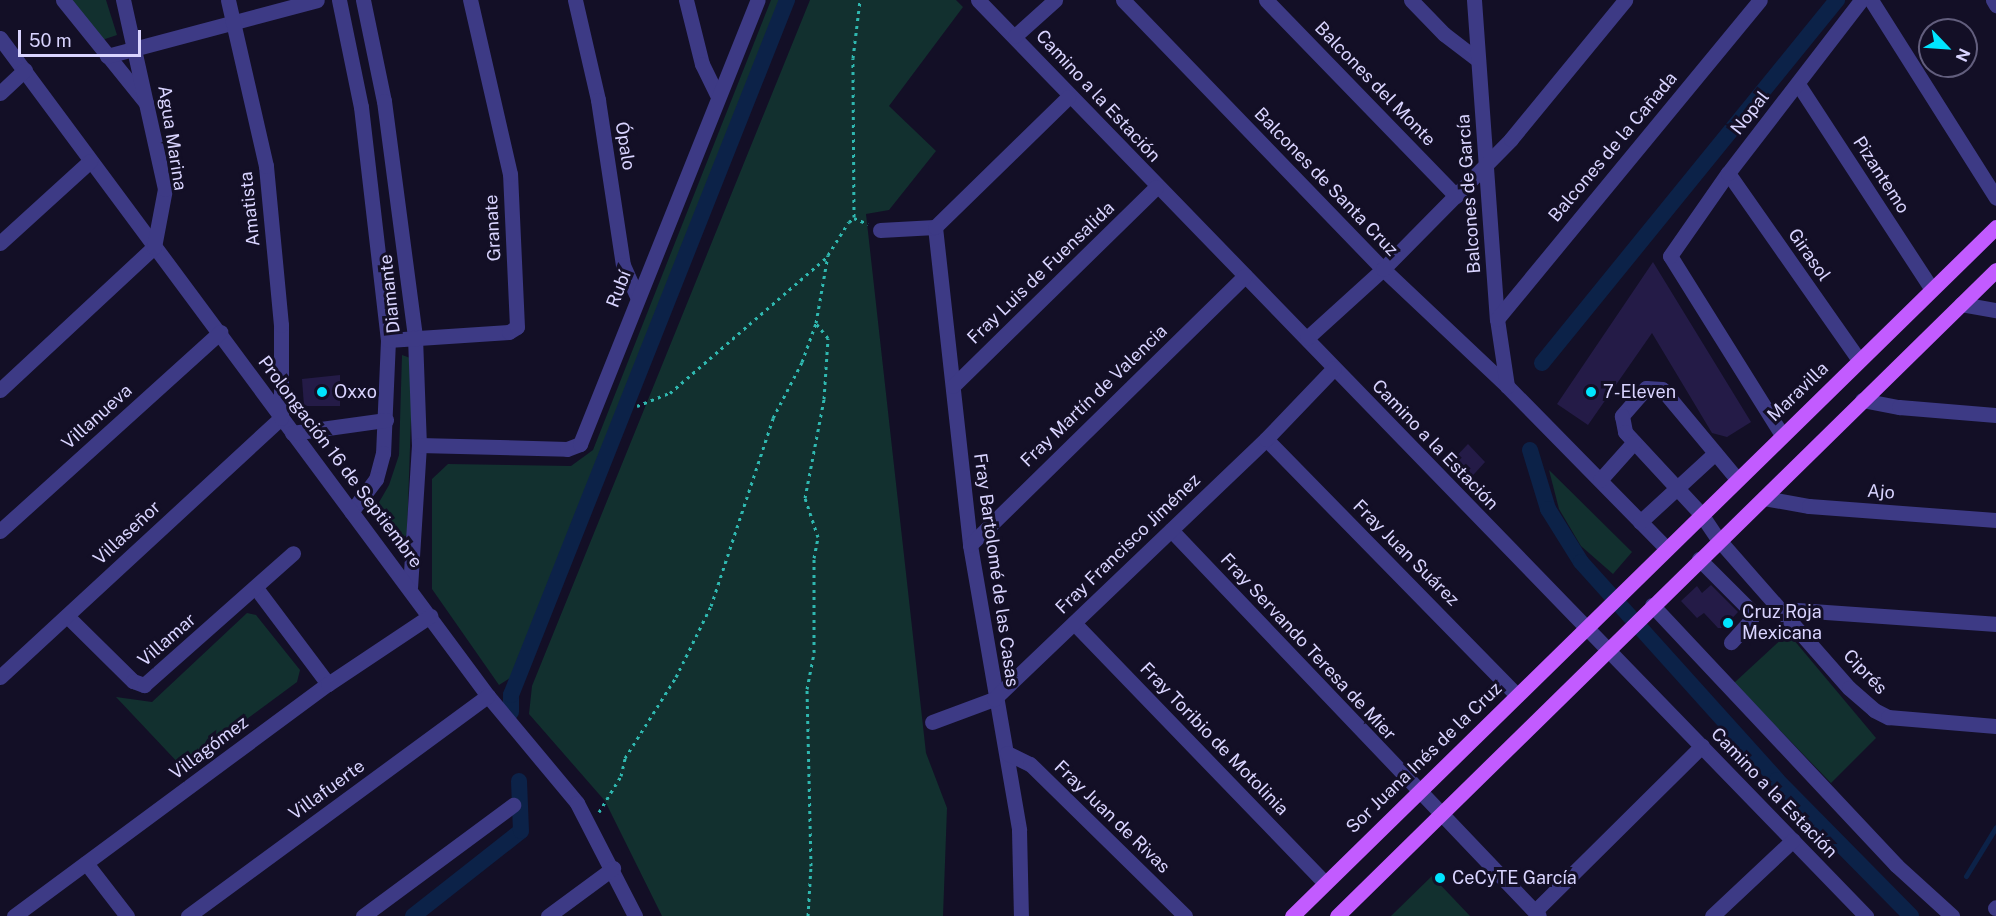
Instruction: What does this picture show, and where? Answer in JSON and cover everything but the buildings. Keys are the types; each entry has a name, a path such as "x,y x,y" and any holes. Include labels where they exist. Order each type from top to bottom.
{"main road":[{"name":"Maravilla","path":"1629,586 1931,288 1996,227"},
{"path":"1337,916 1441,816 1619,636 1764,498 1996,270"},
{"name":"Sor Juana Inés de la Cruz","path":"1292,916 1629,586"}],"street":[{"path":"63,0 148,105"},
{"name":"Agua Marina","path":"123,0 136,46 165,189 154,247"},
{"name":"Amatista","path":"228,0 266,165 281,325 281,418"},
{"path":"107,56 136,46 316,0"},
{"name":"Diamante","path":"339,0 361,107 388,340 386,420 376,479 351,512"},
{"name":"Diamante","path":"363,0 384,101 415,337 419,445 410,587"},
{"name":"Granate","path":"388,340 508,332 514,331 519,320 510,174 470,0"},
{"name":"Ópalo","path":"575,0 598,100 623,265 637,296"},
{"path":"686,0 702,64 717,95"},
{"name":"Rubí","path":"419,445 567,449 580,444 717,95 758,0"},
{"name":"Camino a la Estación","path":"978,0 1015,36 1068,97 1156,187 1591,624 1605,650 1702,746 1866,916"},
{"path":"1015,36 1055,0"},
{"name":"Balcones de Santa Cruz","path":"1123,0 1383,269 1507,386 1666,548"},
{"name":"Balcones del Monte","path":"1266,0 1456,196"},
{"path":"1411,0 1444,34 1478,60"},
{"name":"Balcones de García","path":"1474,0 1497,319 1507,386"},
{"path":"1307,338 1383,269 1487,164 1625,0"},
{"name":"Balcones de la Cañada","path":"1497,319 1760,0"},
{"name":"Nopal","path":"1782,435 1670,260 1671,251 1861,0"},
{"path":"1871,0 1996,198"},
{"path":"1993,0 1996,5"},
{"name":"Prolongación 16 de Septiembre","path":"0,38 154,247 220,332 292,433 410,587 488,696 571,795 613,868 635,916"},
{"path":"0,93 25,70"},
{"name":"Pizantemo","path":"1798,84 1931,288"},
{"path":"880,230 935,227 1068,97"},
{"path":"0,243 90,161"},
{"name":"Girasol","path":"1728,173 1859,360"},
{"name":"Fray Luis de Fuensalida","path":"953,386 1156,187"},
{"name":"Fray Bartolomé de las Casas","path":"935,227 970,544 994,699 1019,830 1021,916"},
{"path":"0,390 154,247"},
{"name":"Fray Martín de Valencia","path":"970,544 1245,276"},
{"path":"1961,304 1996,310"},
{"name":"Villanueva","path":"0,531 220,332"},
{"name":"Fray Francisco Jiménez","path":"932,722 994,699 1266,439 1334,368"},
{"name":"Ciprés","path":"1715,453 1662,389 1655,386 1646,388 1622,416 1621,425 1634,442 1701,513 1719,539 1849,688 1887,717 1996,726"},
{"path":"1862,400 1996,415"},
{"name":"Villaseñor","path":"0,677 281,418"},
{"path":"292,433 386,420"},
{"name":"Fray Juan Suárez","path":"1266,439 1517,695"},
{"path":"1600,480 1634,442"},
{"path":"1640,522 1715,453 1737,479"},
{"name":"Ajo","path":"1764,498 1809,506 1996,520"},
{"name":"Fray Servando Teresa de Mier","path":"1171,530 1441,816 1537,913"},
{"name":"Villamar","path":"67,615 133,681 144,686 293,554"},
{"path":"1699,559 1751,611 1751,620 1731,642"},
{"path":"256,588 328,684"},
{"path":"1650,607 1896,865 1952,916"},
{"path":"1782,609 1996,624"},
{"name":"Villagómez","path":"14,916 328,684 430,616"},
{"name":"Fray Toribio de Motolinia","path":"1074,623 1325,883"},
{"name":"Villafuerte","path":"188,916 488,696"},
{"path":"1537,913 1702,746"},
{"name":"Fray Juan de Rivas","path":"1006,753 1030,764 1185,916"},
{"path":"363,916 513,805"},
{"path":"1712,916 1793,840"},
{"path":"86,863 127,916"},
{"path":"548,916 613,868"}],"path":[{"path":"637,406 670,393 828,255 854,218 853,58 860,0"},
{"path":"854,218 880,230"},
{"path":"592,829 609,790 621,776 626,758 676,677 711,606 773,418 802,362 816,323 828,255"},
{"path":"808,916 811,866 806,781 807,689 814,652 818,537 805,498 824,399 828,338 816,323"}],"green space":[{"path":"72,0 106,0 117,35 102,40"},
{"path":"771,0 781,0 510,678 499,685 432,589 432,479 448,464 571,466 593,450"},
{"path":"810,0 956,0 963,7 889,106 936,151 889,210 866,214 926,753 947,808 943,916 662,916 605,801 529,714 532,686"},
{"path":"402,355 413,359 407,535 397,541 374,511 389,485 399,455"},
{"path":"1549,470 1632,552 1613,574 1581,546 1559,509"},
{"path":"247,613 256,615 300,670 297,682 182,767 116,697 152,702"},
{"path":"1788,633 1876,738 1831,783 1734,683"},
{"path":"1432,876 1470,916 1391,916"}],"waterway":[{"path":"511,712 511,695 787,0"},
{"path":"1542,363 1837,0"},
{"path":"1530,450 1548,509 1581,562 1777,780 1911,916"},
{"path":"413,916 521,831 519,781"},
{"path":"1966,876 1996,827"}],"place":[{"name":"Oxxo","path":"322,392"},
{"name":"7-Eleven","path":"1591,392"},
{"name":"Cruz Roja Mexicana","path":"1728,623"},
{"name":"CeCyTE García","path":"1440,878"}]}
